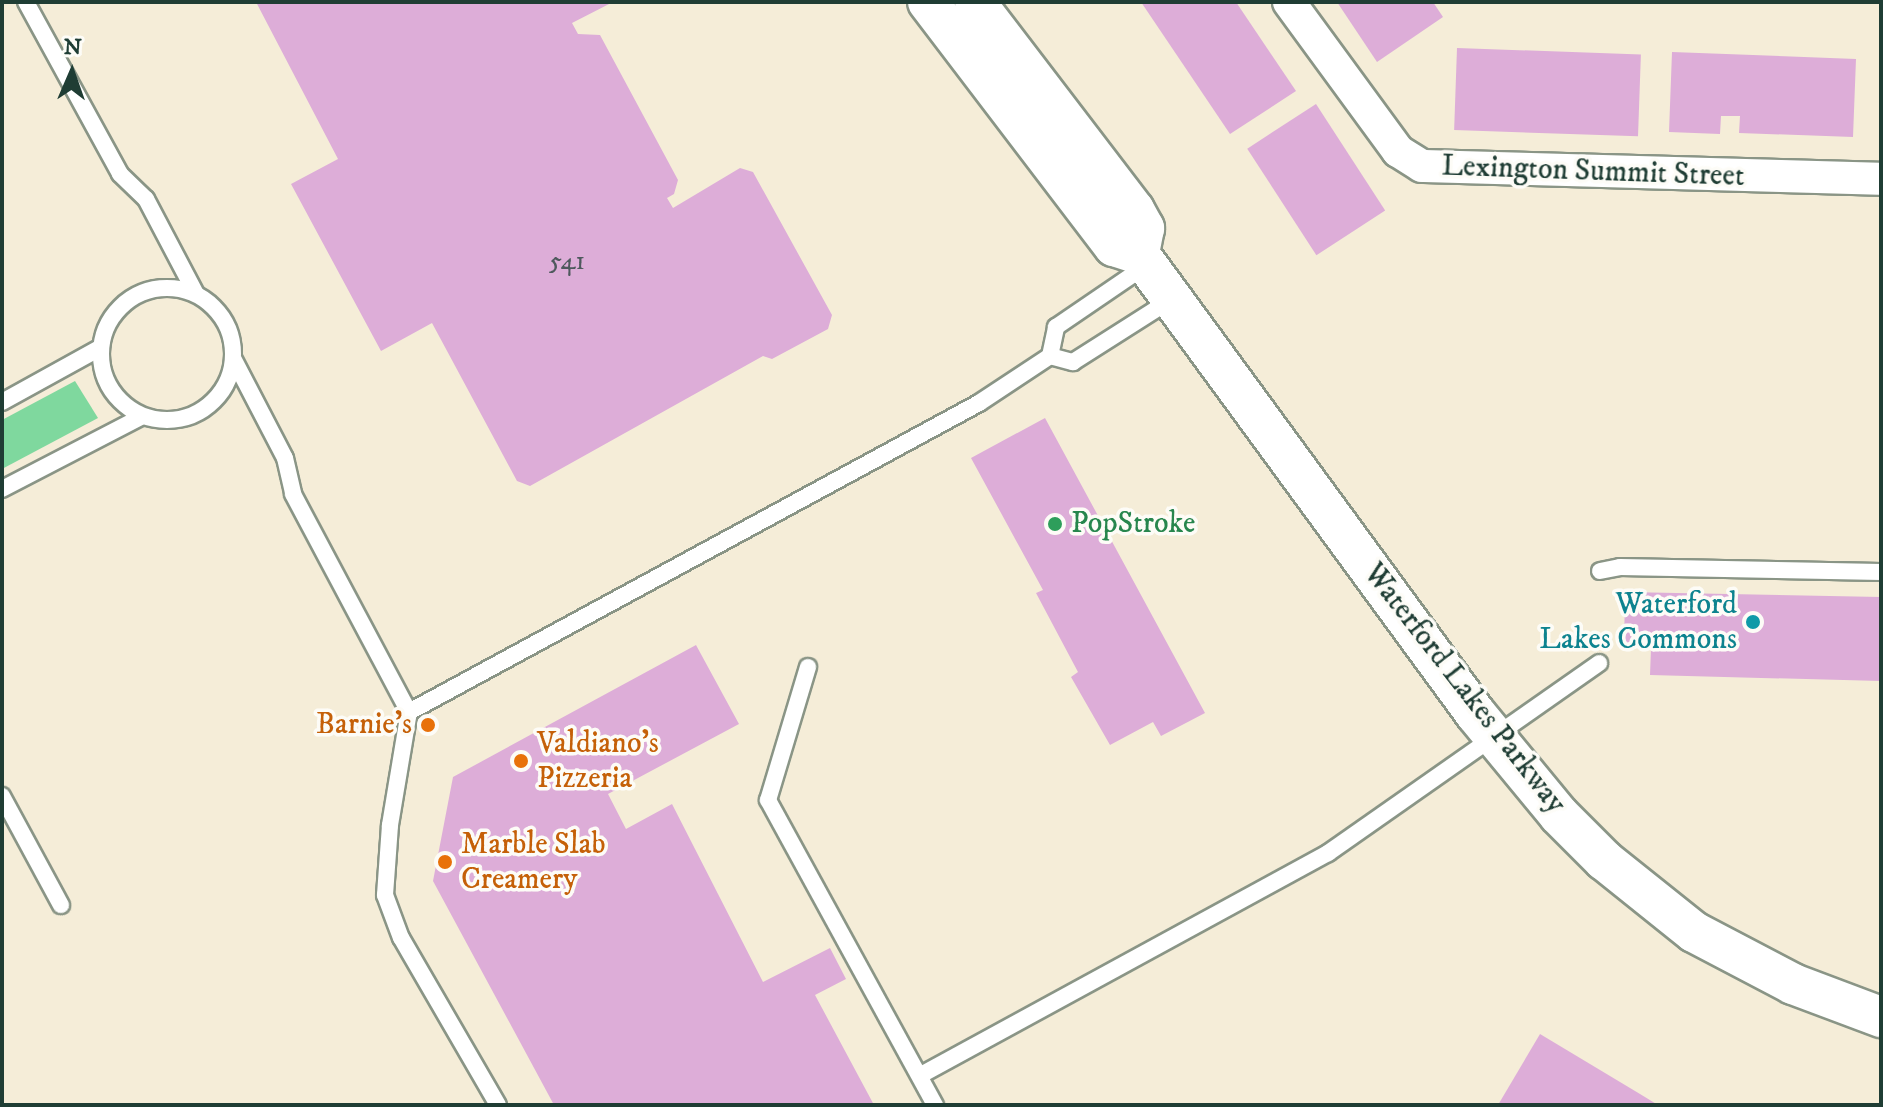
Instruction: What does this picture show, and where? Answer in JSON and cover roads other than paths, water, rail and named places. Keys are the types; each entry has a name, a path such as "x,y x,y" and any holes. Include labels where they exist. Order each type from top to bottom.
{"street":[{"name":"Waterford Lakes Parkway","path":"928,2 1114,246 1143,259 1494,737 1559,815 1661,908 1763,969 1881,1017"},
{"path":"975,2 1134,210 1144,228 1143,259"},
{"name":"Lexington Summit Street","path":"1289,2 1398,151 1422,166 1881,179"}],"lane":[{"path":"26,2 120,174 146,199 196,294 225,321 234,360 285,458 293,494 409,712 390,825 385,895 401,938 498,1105"},
{"path":"409,712 979,403 1050,356 1056,327 1143,259"},
{"path":"141,417 105,381 100,348 117,310 134,296 175,288 196,294"},
{"path":"1050,356 1073,362 1172,299"},
{"path":"2,402 100,348"},
{"path":"2,489 141,417 181,419 201,411 229,381 234,360"},
{"path":"1600,571 1620,567 1881,572"},
{"path":"921,1075 1328,853 1599,663"},
{"path":"808,667 768,800 935,1105"},
{"path":"2,796 61,905"}],"place":[{"name":"PopStroke","path":"1055,524"},
{"name":"Waterford Lakes Commons","path":"1753,622"},
{"name":"Barnie's","path":"428,725"},
{"name":"Valdiano's Pizzeria","path":"521,761"},
{"name":"Marble Slab Creamery","path":"445,862"}]}
